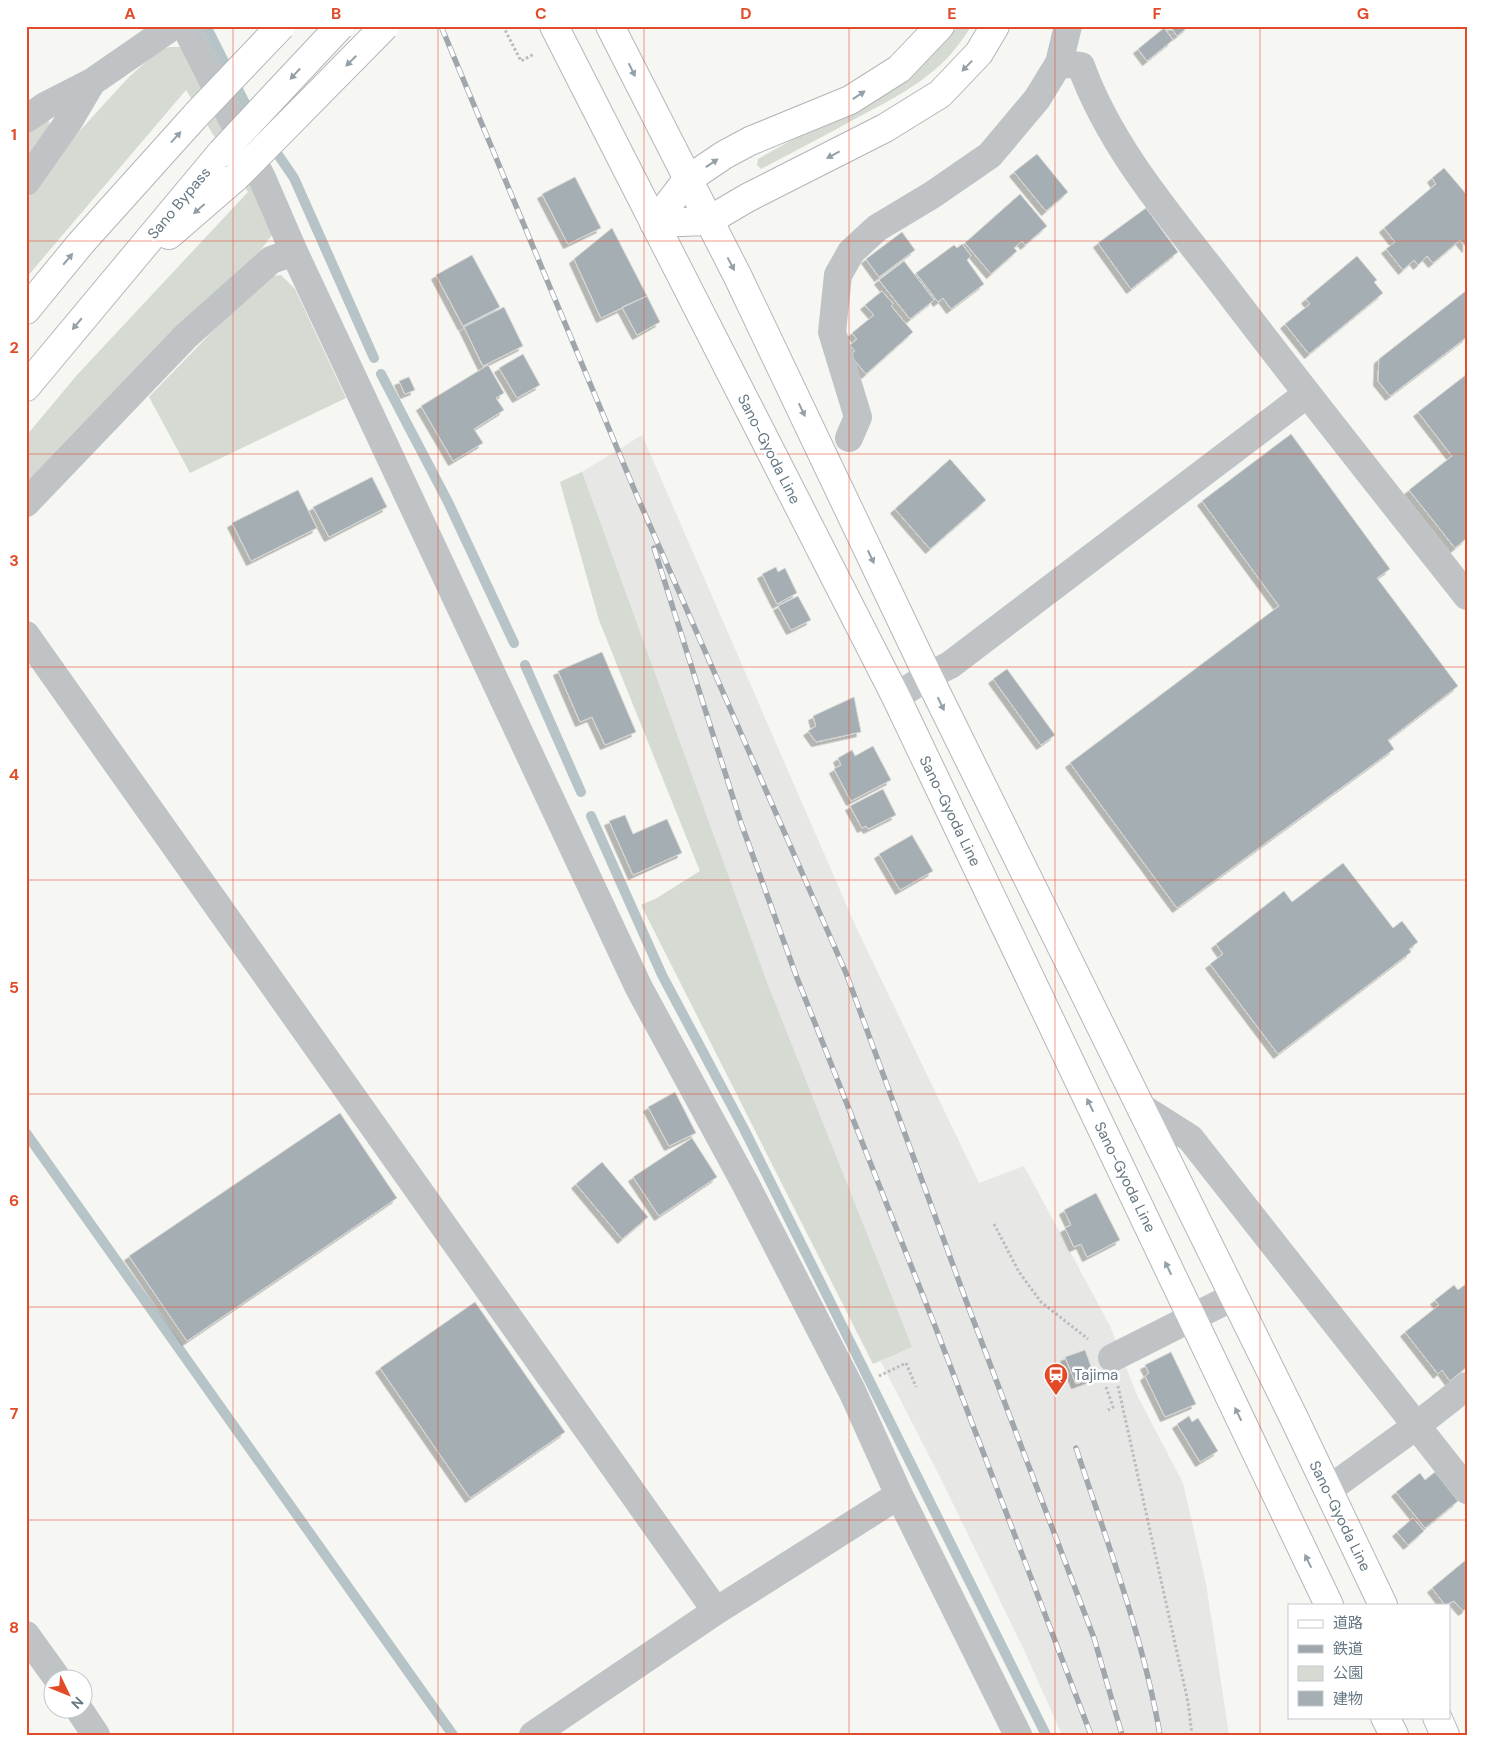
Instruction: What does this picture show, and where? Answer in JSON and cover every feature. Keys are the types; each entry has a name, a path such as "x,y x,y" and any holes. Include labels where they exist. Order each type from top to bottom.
{"main road":[{"path":"26,310 81,243 197,114 281,26"},
{"name":"Sano Bypass","path":"26,387 221,153 340,26"},
{"path":"105,291 236,177 385,26"},
{"name":"Sano-Gyoda Line","path":"554,26 896,697 1330,1604"},
{"name":"Sano-Gyoda Line","path":"610,26 738,277 928,676 1141,1107 1383,1604"},
{"path":"654,223 687,180 724,155 750,142 850,100 899,69 940,26"},
{"path":"654,223 708,221 747,198 885,128 940,94 979,53 995,26"},
{"path":"1386,1718 1394,1735"},
{"path":"1437,1718 1445,1735"}],"street":[{"path":"26,119 45,106 92,82 172,26"},
{"path":"185,26 262,178 294,252 639,988 751,1193 852,1391 899,1495 1018,1735"},
{"path":"849,438 858,417 832,332 838,275 851,252 877,228 932,195 990,155 1036,99 1059,62 1068,26"},
{"path":"1059,62 1081,66 1091,93 1140,176 1307,394 1467,596"},
{"path":"26,182 69,121 92,82"},
{"path":"26,503 186,336 271,260 294,252"},
{"path":"896,697 928,676 950,665 1307,394"},
{"path":"26,636 716,1611"},
{"path":"1141,1107 1190,1138 1467,1490"},
{"path":"1112,1358 1233,1297"},
{"path":"1328,1490 1467,1386"},
{"path":"533,1735 716,1611 899,1495"},
{"path":"26,1636 49,1668"},
{"path":"85,1718 96,1735"}],"path":[{"path":"502,26 521,61 534,54 530,47"},
{"path":"994,1224 1019,1272 1041,1302 1112,1358 1188,1702 1192,1735"},
{"path":"886,1372 906,1363 916,1387"}],"shaded area":[{"path":"642,435 856,927 979,1183 1024,1166 1110,1326 1137,1395 1183,1483 1206,1583 1229,1735 1062,1735 1024,1650 942,1481 881,1362 657,898 700,871 599,620 560,482 582,472"}],"green space":[{"path":"959,26 971,26 947,58 919,82 888,101 761,169 757,165 758,159 908,75"},
{"path":"169,47 180,47 194,62 275,231 260,251 26,483 26,436 77,375 248,192 186,90 26,278 26,201 76,135 130,76 158,51"},
{"path":"48,119 51,127 26,159 26,134"},
{"path":"281,275 295,289 346,398 190,473 149,397 265,277"},
{"path":"582,472 768,985 912,1347 873,1364 641,905 657,898 700,871 599,620 560,482"}],"building":[{"path":"1170,26 1189,26 1177,36"},
{"path":"1164,28 1173,40 1147,61 1138,49"},
{"path":"1037,154 1068,192 1046,211 1014,172"},
{"path":"1444,168 1467,195 1467,248 1460,240 1433,263 1427,256 1418,265 1414,260 1403,270 1386,249 1395,242 1384,228 1436,184 1432,178"},
{"path":"575,177 601,228 568,244 542,194"},
{"path":"1020,194 1047,226 1025,245 1022,241 1014,248 1017,251 991,274 965,243"},
{"path":"1146,208 1178,252 1131,289 1098,243"},
{"path":"612,228 647,296 601,318 574,259"},
{"path":"902,232 915,250 879,277 866,259"},
{"path":"962,244 971,256 967,260 984,284 951,309 943,298 938,302 916,273 954,245 957,248"},
{"path":"472,255 500,307 463,326 436,275"},
{"path":"1357,256 1377,280 1374,282 1383,293 1309,354 1285,324 1310,304 1306,299"},
{"path":"904,261 934,300 910,319 879,280"},
{"path":"1467,290 1467,337 1390,396 1378,381 1379,359"},
{"path":"882,291 893,304 891,306 913,332 866,374 850,355 855,351 850,345 857,339 852,333 874,315 865,305"},
{"path":"647,296 660,322 637,335 622,307"},
{"path":"504,307 523,346 483,366 464,327"},
{"path":"523,354 540,385 517,398 499,368"},
{"path":"488,365 504,393 496,398 504,410 474,429 483,443 453,461 421,406"},
{"path":"1467,374 1467,538 1455,548 1409,490 1452,456 1418,412"},
{"path":"409,377 415,390 405,394 399,381"},
{"path":"1291,434 1390,569 1377,578 1458,686 1388,740 1394,749 1177,908 1070,763 1279,606 1202,501"},
{"path":"950,459 986,500 930,549 895,509"},
{"path":"372,477 387,507 329,537 313,507"},
{"path":"298,490 317,528 251,561 232,523"},
{"path":"776,567 778,572 785,568 797,593 777,604 762,574"},
{"path":"798,596 811,620 791,630 778,606"},
{"path":"602,652 636,732 605,745 592,717 580,722 558,671"},
{"path":"1007,669 1055,735 1041,745 993,679"},
{"path":"854,697 861,732 816,742 808,731 816,726 813,716"},
{"path":"873,746 891,780 851,801 834,769 841,765 838,758 852,750 855,756"},
{"path":"883,789 896,815 868,829 866,826 862,828 850,806"},
{"path":"625,815 633,834 667,819 682,853 633,875 609,821"},
{"path":"912,835 933,871 900,890 879,854"},
{"path":"1343,863 1393,928 1402,921 1418,942 1409,949 1411,952 1278,1054 1210,964 1223,954 1216,944 1284,891 1292,902"},
{"path":"675,1092 696,1133 669,1146 648,1107"},
{"path":"340,1113 397,1198 187,1341 129,1256"},
{"path":"692,1138 717,1177 659,1216 633,1177"},
{"path":"602,1162 648,1217 622,1239 576,1184"},
{"path":"1096,1193 1120,1240 1087,1257 1081,1244 1074,1247 1065,1228 1071,1225 1064,1210"},
{"path":"1467,1283 1467,1367 1450,1381 1442,1370 1438,1374 1405,1332 1439,1305 1435,1300 1454,1285 1458,1290"},
{"path":"475,1302 565,1432 470,1498 380,1368"},
{"path":"1085,1350 1095,1377 1076,1384 1065,1357"},
{"path":"1171,1352 1196,1404 1165,1417 1145,1376 1149,1373 1145,1365"},
{"path":"1189,1416 1192,1422 1198,1418 1218,1451 1200,1462 1177,1424"},
{"path":"1435,1472 1458,1501 1425,1528 1396,1492 1420,1473 1425,1480"},
{"path":"1413,1518 1424,1531 1408,1545 1397,1532"},
{"path":"1467,1559 1467,1608 1463,1611 1454,1601 1444,1604 1432,1588"}],"waterway":[{"path":"206,26 252,117"},
{"path":"270,143 294,178 374,358"},
{"path":"381,374 448,502 514,643"},
{"path":"525,665 581,792"},
{"path":"591,816 662,975 744,1129 1046,1735"},
{"path":"26,1133 453,1735"}],"railway":[{"path":"441,26 637,496 846,973 968,1306 1094,1638 1122,1735"},
{"path":"654,548 741,823 797,978 935,1326 1091,1735"},
{"path":"1076,1448 1134,1625 1153,1698 1160,1735"}],"place":[{"name":"Tajima","path":"1056,1396"}]}
